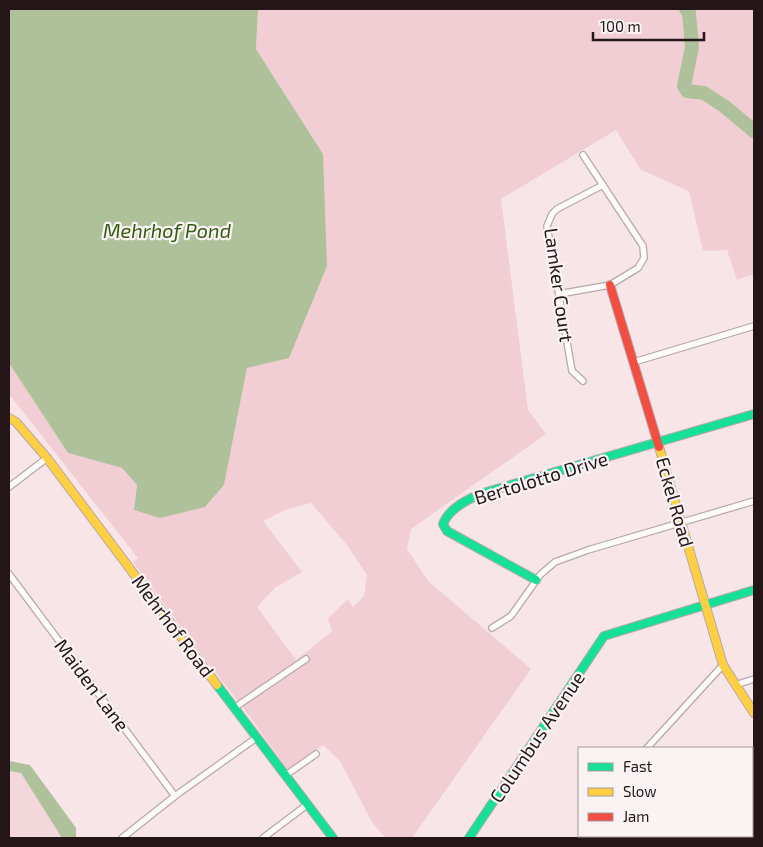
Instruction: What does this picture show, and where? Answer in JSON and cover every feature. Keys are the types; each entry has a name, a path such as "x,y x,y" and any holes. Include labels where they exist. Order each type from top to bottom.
{"street":[{"path":"559,294 610,285 638,268 644,258 643,246 584,155"},
{"name":"Lamker Court","path":"582,381 572,371 548,232 549,219 557,209 603,185"},
{"name":"Eckel Road","path":"610,285 723,665 754,712"},
{"path":"634,362 754,326"},
{"name":"Bertolotto Drive","path":"536,580 447,531 443,524 447,515 469,499 483,493 754,414"},
{"name":"Mehrhof Road","path":"9,418 16,422 47,458 333,838"},
{"path":"9,487 47,458"},
{"path":"492,628 511,616 546,568 563,558 754,500"},
{"name":"Maiden Lane","path":"9,574 175,796"},
{"path":"705,605 754,590"},
{"name":"Columbus Avenue","path":"469,838 604,636 705,605"},
{"path":"234,708 306,660"},
{"path":"648,747 723,665"},
{"path":"735,685 754,679"},
{"path":"122,838 175,796 256,738"},
{"path":"286,775 316,754"},
{"path":"263,838 308,804"}],"shaded area":[{"path":"258,9 754,9 754,274 737,280 727,250 703,251 689,191 641,170 616,130 501,199 528,410 546,434 411,529 407,549 428,581 531,669 412,838 385,838 372,822 340,761 323,745 288,770 133,562 138,558 9,394 9,363 68,453 122,468 137,485 134,510 224,485 247,368 323,154 256,49","holes":["311,503 347,545 367,575 364,596 353,607 348,599 328,618 332,631 296,660 257,607 276,587 302,572 263,521 287,509"]},
{"path":"9,771 21,773 62,838 9,838"}],"water":[{"name":"Mehrhof Pond","path":"9,9 258,9 256,49 323,154 327,266 289,358 247,368 224,485 205,507 160,518 134,510 137,485 122,468 68,453 9,363"},
{"path":"9,761 30,765 76,828 76,838 62,838 21,773 9,771"}],"waterway":[{"path":"686,9 689,13 692,47 684,86 687,91 704,93 724,106 754,131"}],"traffic: fast":[{"path":"536,580 447,531 443,524 446,518 454,509 483,493 754,414"},
{"path":"469,838 604,636 754,590"},
{"path":"217,685 333,838"}],"traffic: slow":[{"path":"9,418 16,422 47,458 217,685"},
{"path":"659,447 723,665 754,713"}],"traffic: jam":[{"path":"610,285 659,447"}]}
